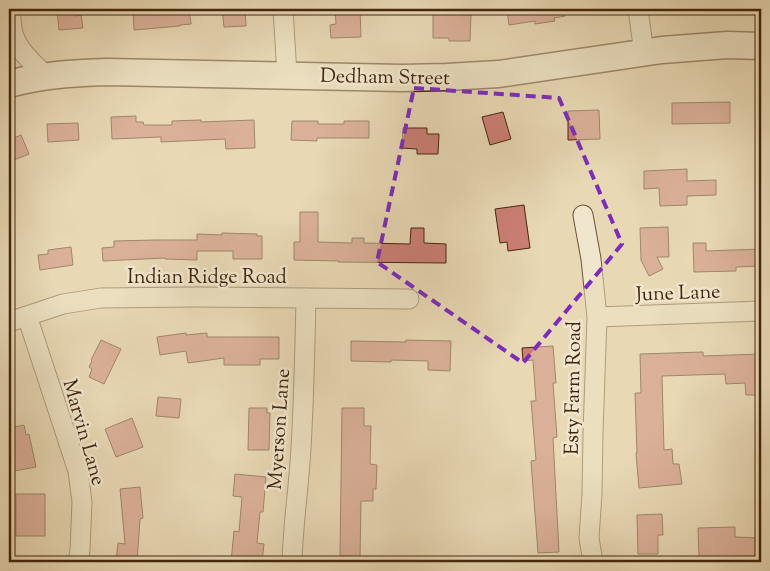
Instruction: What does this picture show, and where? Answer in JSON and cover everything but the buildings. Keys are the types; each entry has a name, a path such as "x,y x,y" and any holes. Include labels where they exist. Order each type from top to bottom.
{"street":[{"path":"10,9 11,35 25,55 46,76"},
{"path":"283,9 286,75"},
{"path":"638,9 644,53"},
{"name":"Dedham Street","path":"9,84 32,78 61,74 107,72 402,78 473,76 682,48 726,45 761,46"},
{"name":"Esty Farm Road","path":"584,215 597,317 589,538 593,562"},
{"name":"Indian Ridge Road","path":"9,322 63,304 101,298 410,299"},
{"name":"Myerson Lane","path":"292,562 301,450 306,298"},
{"name":"June Lane","path":"597,317 761,311"},
{"name":"Marvin Lane","path":"27,316 78,472 82,502 78,562"}],"highlighted area":[{"path":"414,88 559,98 622,244 523,363 377,262"}]}
